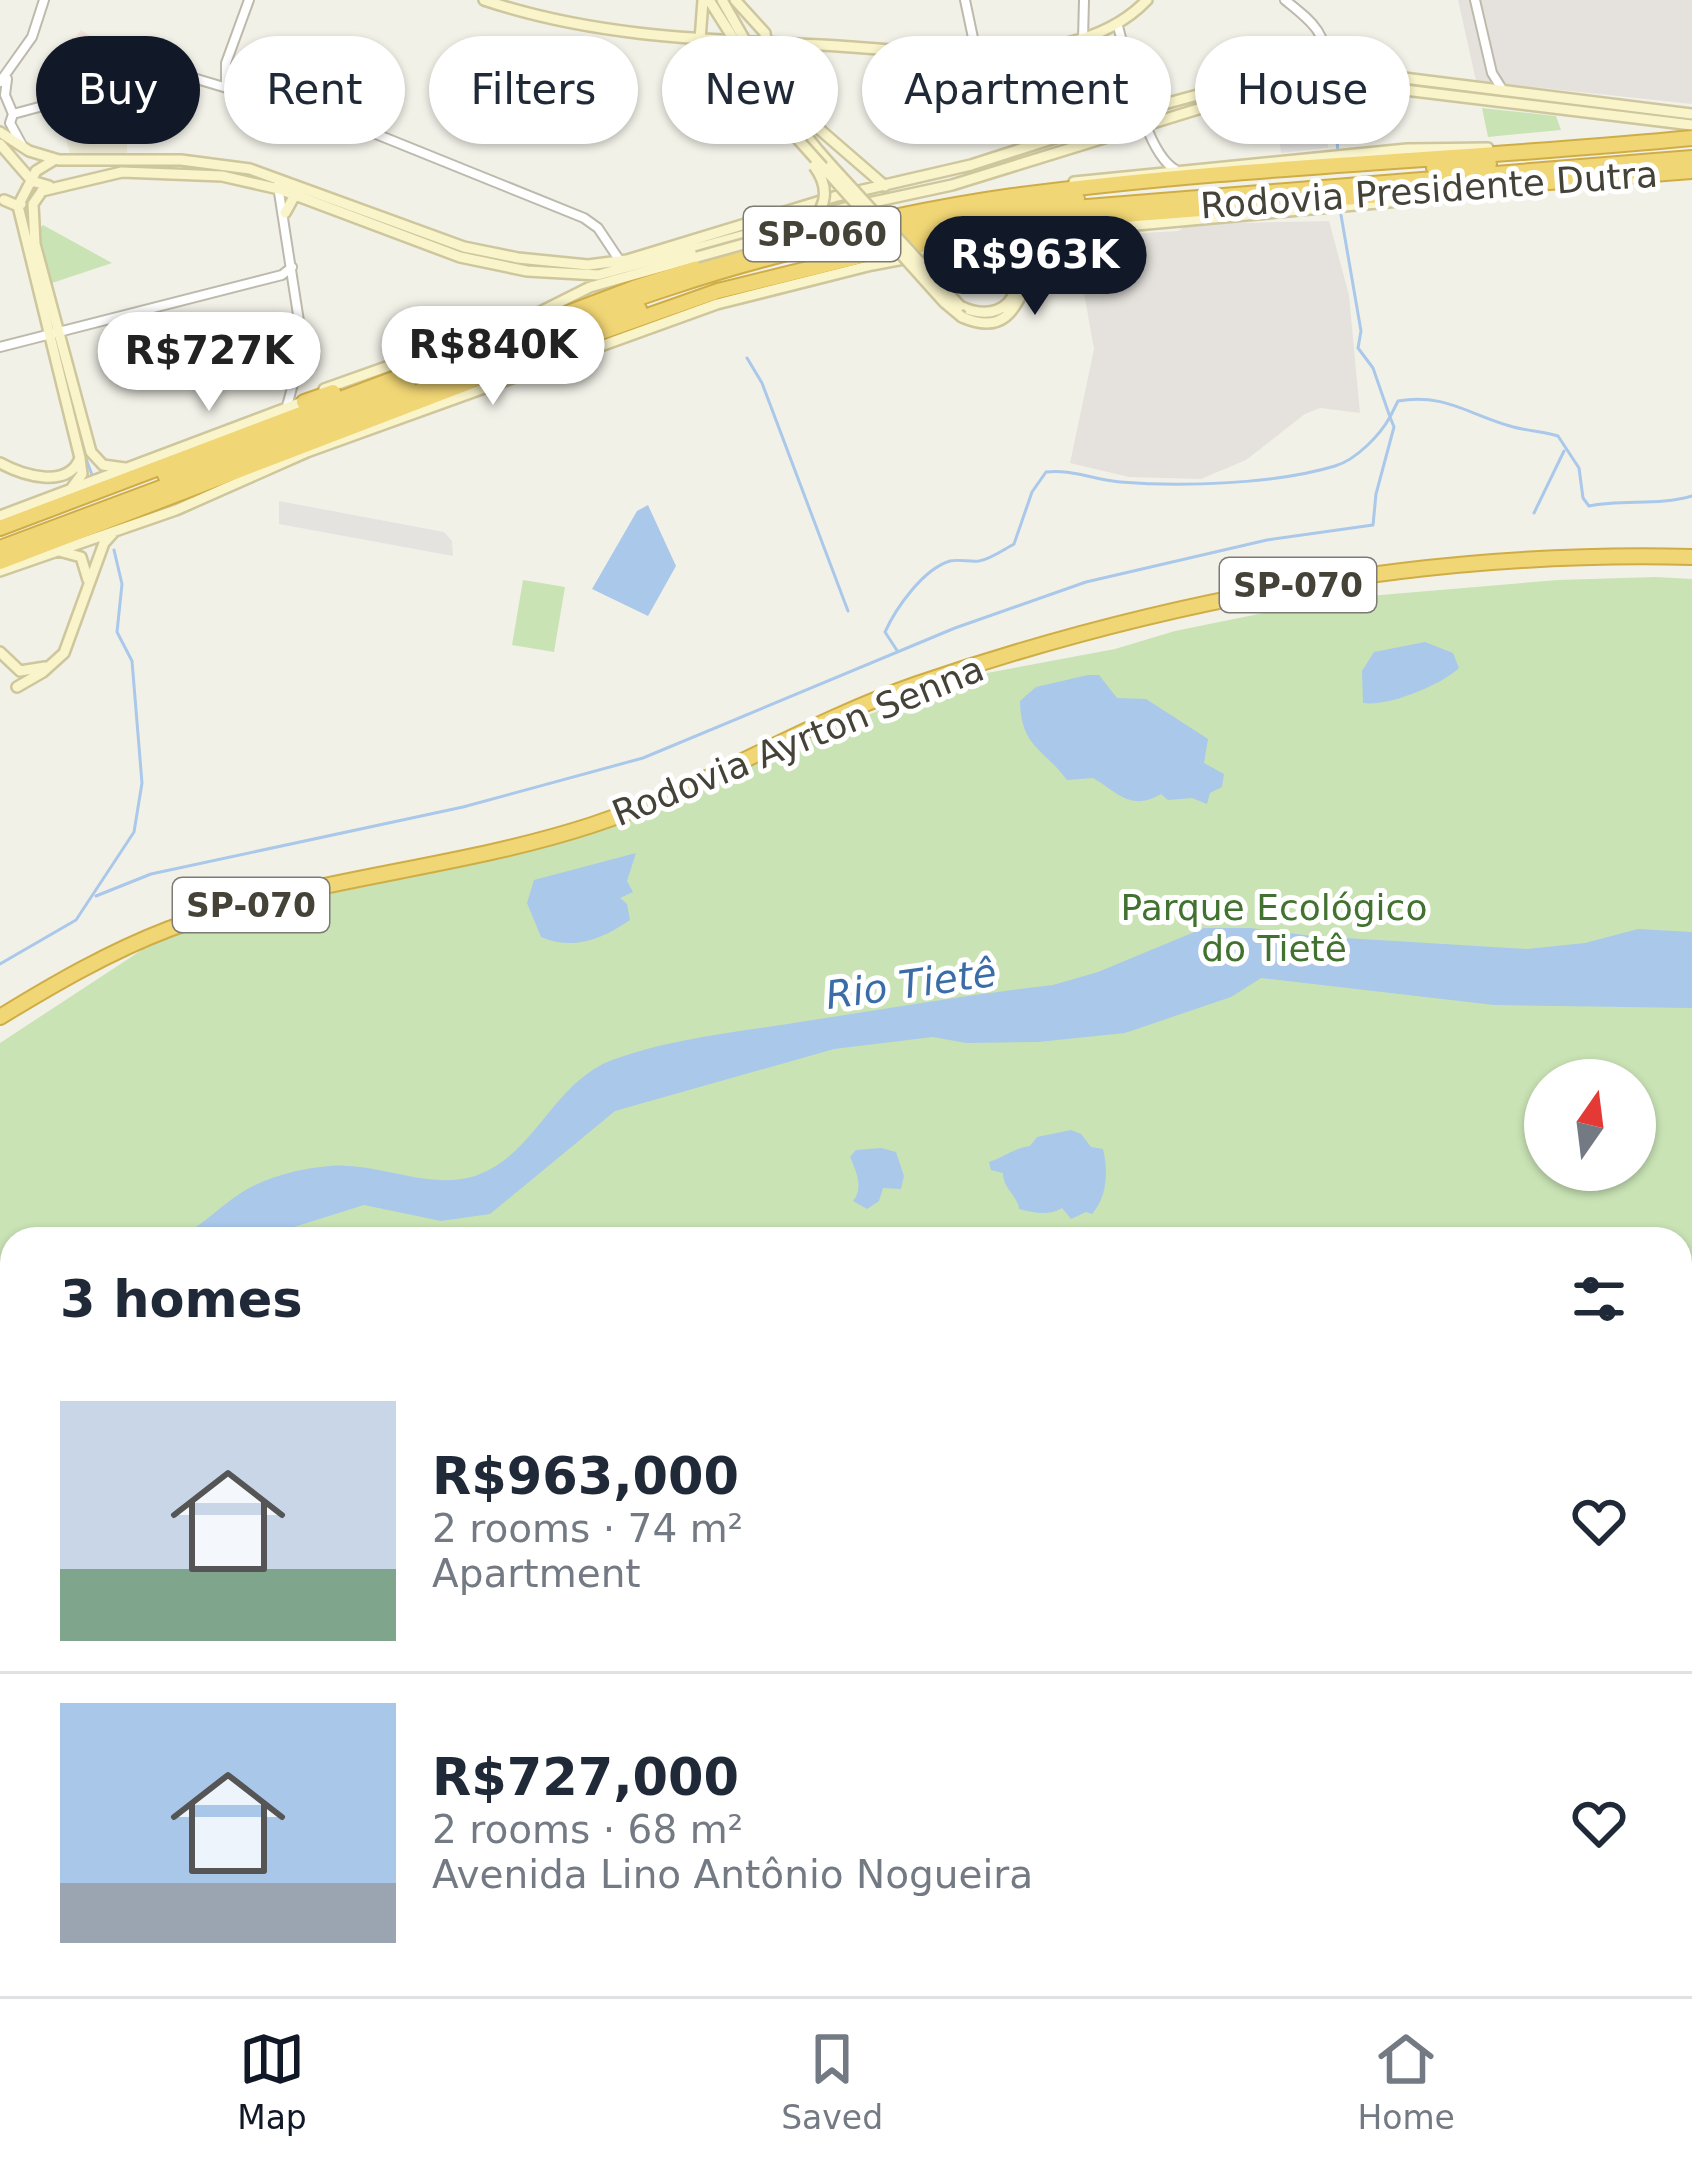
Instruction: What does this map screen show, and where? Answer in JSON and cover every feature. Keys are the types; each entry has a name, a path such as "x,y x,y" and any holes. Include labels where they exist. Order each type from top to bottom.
{"highway":[{"name":"SP-060","path":"0,528 634,289 796,240 890,218 1014,196 1692,138"},
{"name":"Rodovia Presidente Dutra","path":"0,537 672,286 878,233 1110,195 1692,153"},
{"name":"Rodovia Presidente Dutra","path":"0,549 574,331 710,285 859,248 972,224 1087,208 1692,153"},
{"name":"Rodovia Presidente Dutra","path":"0,562 121,522 158,500 598,333 718,291 869,254 1072,219 1692,170"},
{"path":"304,401 423,361 435,363"},
{"path":"121,522 256,474"},
{"name":"SP-060","path":"0,549 158,500"},
{"name":"Rodovia Ayrton Senna","path":"0,1017 110,954 170,929 296,893 592,825 915,685 1118,623 1342,578 1556,558 1692,557"}],"main road":[{"path":"484,0 576,26 665,36"},
{"path":"701,36 706,0"},
{"path":"706,0 735,36"},
{"path":"722,0 737,36"},
{"path":"735,0 766,36"},
{"path":"1089,36 1117,23 1147,0"},
{"path":"1410,78 1692,125"},
{"path":"1413,78 1416,92"},
{"path":"1410,94 1507,95 1692,114"},
{"path":"0,132 23,148 59,160"},
{"path":"0,144 30,179 51,187"},
{"path":"0,516 287,408 345,380 538,313 590,287 800,228 818,215 825,200 824,181 800,144"},
{"path":"802,144 944,302 983,323 1004,318 1022,298 1044,247 1054,238 1081,229"},
{"path":"811,144 961,312 1000,310 1012,297 1013,267 1000,253 950,249"},
{"path":"836,144 885,186 880,200"},
{"path":"69,491 82,474 74,409 19,206 30,179 46,163 181,160 250,169 477,250 572,264 623,265 833,197 1036,144"},
{"path":"55,336 35,244 32,204 37,194 51,187 87,178 138,171 238,178 460,257 579,275 1001,171 1083,144"},
{"path":"1014,196 1106,176 1407,149 1495,148 1510,153"},
{"path":"250,169 264,157"},
{"path":"995,157 1001,171"},
{"path":"87,178 92,160"},
{"path":"46,163 42,175 51,187"},
{"path":"256,474 674,317 872,265 1081,229 1427,199 1608,177"},
{"path":"285,213 295,195"},
{"path":"4,200 19,206 32,204"},
{"path":"74,409 95,458 108,466 130,468"},
{"path":"0,463 35,478 69,472 80,458"},
{"path":"0,571 121,522"},
{"path":"20,671 17,687 64,653 108,537 121,522"},
{"path":"53,551 66,550 81,557 88,571 87,593"},
{"path":"0,652 20,671 55,662"}],"street":[{"path":"23,148 10,123 14,114 3,79 36,28 44,0"},
{"path":"236,36 249,0"},
{"path":"965,0 973,36"},
{"path":"1083,36 1084,0"},
{"path":"1286,0 1323,36"},
{"path":"1475,0 1492,73 1507,95"},
{"path":"1117,23 1121,36"},
{"path":"206,80 224,71"},
{"path":"1487,88 1492,73"},
{"path":"200,79 224,85"},
{"path":"14,114 36,108"},
{"path":"387,144 584,218 598,228 623,265"},
{"path":"1156,144 1162,158 1176,170"},
{"path":"1161,171 1162,158"},
{"path":"274,175 285,213 301,362 287,408"},
{"path":"0,347 282,275 292,267"},
{"path":"282,275 294,280"}],"shaded area":[{"path":"1458,0 1692,0 1692,104 1476,81"},
{"path":"67,144 127,144 127,154 70,153"},
{"path":"1280,144 1328,144 1328,148 1281,153"},
{"path":"1329,221 1349,295 1360,413 1320,408 1305,414 1246,460 1201,479 1129,477 1070,463 1094,349 1074,237 1178,231 1188,224"},
{"path":"279,501 444,532 452,541 453,556 279,524"}],"green space":[{"path":"1482,108 1556,116 1561,130 1488,137"},
{"path":"43,225 112,263 49,284 39,229"},
{"name":"Parque Ecológico do Tietê","path":"1692,579 1692,1227 0,1227 0,1043 154,942 249,911 485,861 638,814 851,721 976,675 1115,649 1175,631 1333,599 1558,580"},
{"path":"523,580 565,587 554,652 512,645"}],"water":[{"path":"648,505 676,566 648,616 592,589 637,511"},
{"path":"1425,642 1453,653 1459,668 1414,693 1363,703 1362,671 1374,652"},
{"path":"1099,675 1117,698 1146,699 1208,739 1204,763 1224,774 1222,787 1210,793 1207,804 1192,798 1168,800 1161,794 1133,801 1093,778 1067,780 1034,745 1024,728 1020,701 1036,687"},
{"path":"636,853 627,881 633,892 620,898 627,904 630,920 587,941 565,943 541,937 527,903 534,880"},
{"name":"Rio Tietê","path":"1204,928 1527,949 1585,943 1638,929 1692,932 1692,1008 1494,1005 1261,978 1231,997 1125,1033 1038,1042 966,1043 933,1037 834,1049 615,1111 490,1214 441,1221 364,1205 294,1227 196,1227 251,1187 300,1170 348,1166 439,1180 475,1176 513,1153 591,1071 634,1052 728,1033 1053,985 1098,972"},
{"path":"1071,1130 1091,1147 1103,1149 1105,1182 1097,1207 1092,1214 1071,1219 1062,1208 1047,1213 1019,1209 1003,1173 991,1170 989,1162 1030,1146 1037,1137"},
{"path":"856,1150 896,1152 904,1176 901,1189 883,1188 879,1201 867,1209 853,1201 858,1185 850,1157"}],"waterway":[{"path":"1337,144 1338,152"},
{"path":"898,652 885,632 912,590 940,565 983,560 1014,544 1032,492 1046,472 1110,481 1229,483 1335,466 1367,446 1390,417 1373,368 1358,348 1361,331 1341,215"},
{"path":"747,358 762,383 848,611"},
{"path":"96,896 151,874 463,807 643,758 955,628 1086,582 1267,540 1373,525 1394,427 1390,417 1398,401 1443,402 1510,426 1558,436 1579,468 1583,498 1589,506 1692,496"},
{"path":"1534,513 1564,451"},
{"path":"85,456 92,475"},
{"path":"0,964 76,920 134,832 142,783 132,661 117,632 122,584 114,550"}]}
